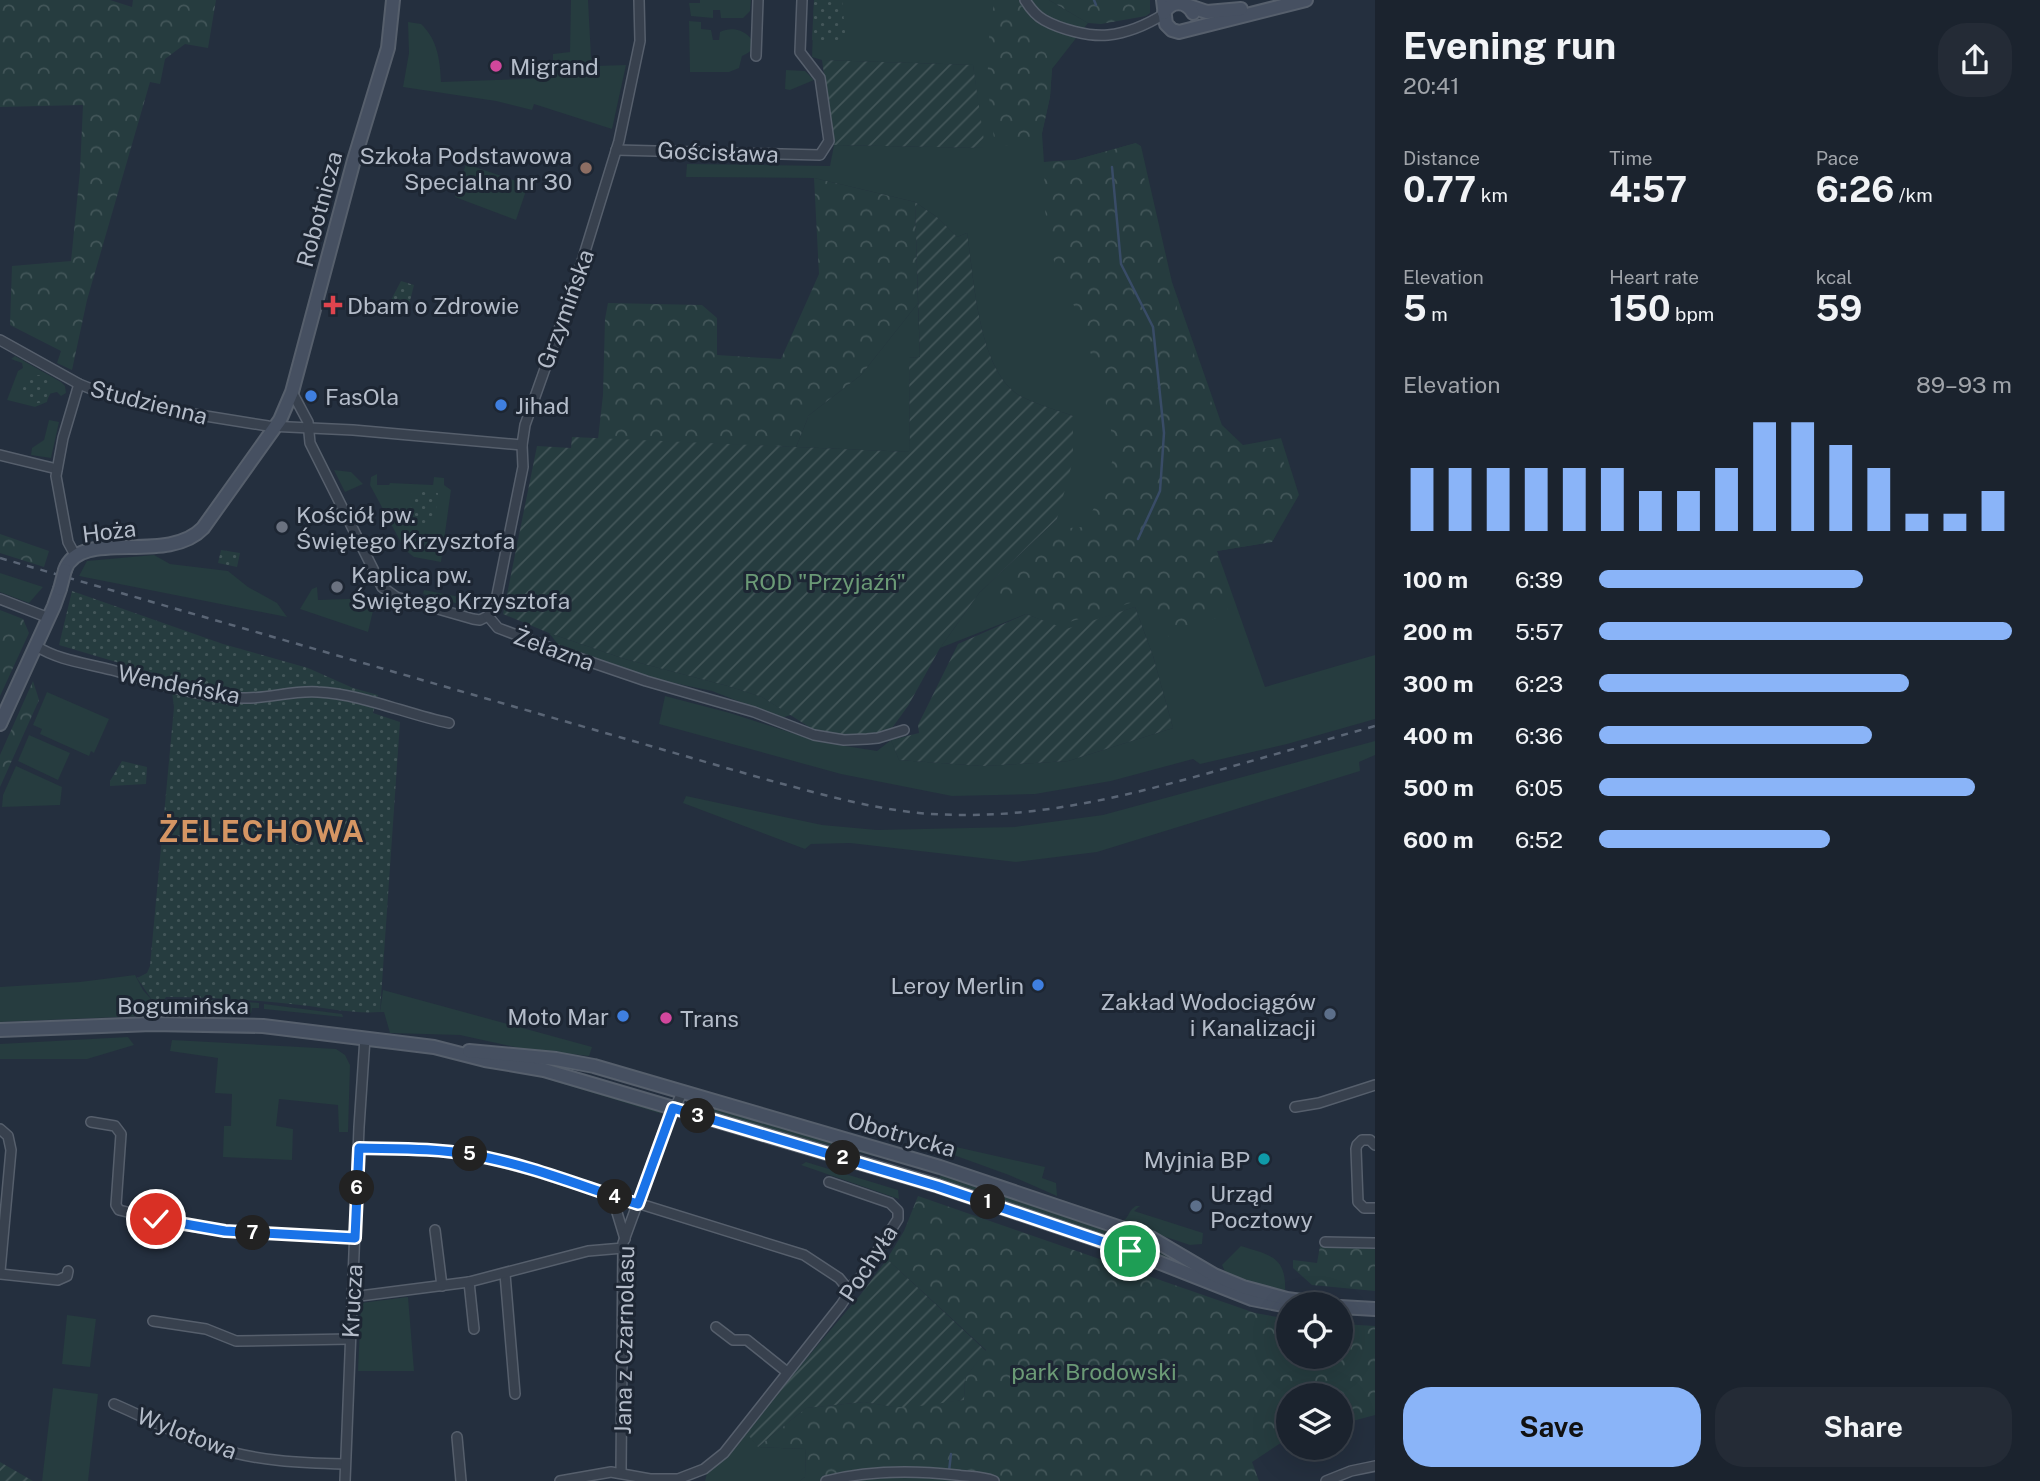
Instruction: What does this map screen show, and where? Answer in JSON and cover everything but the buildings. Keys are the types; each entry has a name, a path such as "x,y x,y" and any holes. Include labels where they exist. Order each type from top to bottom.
{"street":[{"name":"Robotnicza","path":"275,427 292,392 354,160 388,48 393,0"},
{"name":"Grzymińska","path":"488,616 495,605 523,467 522,445 533,400 575,284 616,150 640,41 639,0"},
{"path":"756,56 758,0"},
{"name":"Gościsława","path":"616,150 820,155 829,141 820,78 800,52 802,0"},
{"path":"1025,0 1045,21 1073,30 1107,35 1142,25 1165,13 1174,3 1186,3 1197,10 1213,12 1286,5"},
{"path":"1165,13 1177,32 1306,0"},
{"path":"1186,3 1194,19 1186,30"},
{"name":"Studzienna","path":"0,340 79,384 99,392 187,413 275,427 309,427 522,445"},
{"path":"75,555 68,542 57,484 57,469 79,384"},
{"path":"292,392 309,427"},
{"name":"Hoża","path":"0,724 49,618 65,570 75,555 91,549 170,546 193,537 203,528 275,427"},
{"name":"Żelazna","path":"309,427 310,443 385,590 396,597 473,619 488,616 498,628 570,655 646,681 754,712 814,735 844,740 867,739 904,730"},
{"path":"0,455 57,469"},
{"path":"0,599 49,618"},
{"name":"Wendeńska","path":"36,646 67,661 212,695 253,698 318,692 353,698 449,723"},
{"name":"Bogumińska","path":"0,1030 198,1024 263,1027 365,1038"},
{"name":"Obotrycka","path":"365,1038 544,1070 1000,1206 1142,1255 1243,1296 1276,1303"},
{"name":"Krucza","path":"345,1481 365,1038"},
{"name":"Obotrycka","path":"455,1052 483,1051 580,1063 940,1167 1151,1238 1209,1272 1243,1287 1276,1296"},
{"path":"1295,1107 1319,1103 1375,1085"},
{"name":"Jana z Czarnolasu","path":"621,1472 624,1243 673,1108 682,1093"},
{"path":"91,1122 115,1126 121,1134 116,1200 119,1210 176,1224 225,1231 355,1238"},
{"path":"0,1129 8,1136 11,1150 0,1272 58,1280 67,1276 68,1271"},
{"path":"1375,1145 1366,1139 1359,1142 1356,1149 1358,1202 1366,1209 1375,1208"},
{"path":"359,1148 432,1150 472,1155 531,1170 804,1255 839,1278 848,1289"},
{"name":"Pochyła","path":"621,1472 635,1479 663,1481 691,1478 705,1469 718,1458 841,1305 848,1289 860,1278 897,1222 898,1211 890,1203 829,1182"},
{"path":"352,1297 469,1282 624,1243 612,1196"},
{"path":"435,1230 442,1286"},
{"path":"1325,1242 1375,1243"},
{"path":"505,1274 515,1394"},
{"path":"469,1282 474,1329"},
{"path":"1353,1308 1375,1309"},
{"path":"153,1321 199,1327 236,1341 350,1339"},
{"path":"716,1327 733,1340 747,1340 787,1373"},
{"name":"Wylotowa","path":"114,1404 196,1441 229,1452 279,1461 345,1464"},
{"path":"457,1437 461,1481"},
{"path":"1332,1480 1375,1466"},
{"path":"826,1481 877,1472 922,1471 982,1477 994,1481"},
{"path":"561,1481 599,1473 621,1472"}],"green space":[{"path":"0,0 110,0 132,7 133,0 216,0 208,48 185,44 165,59 160,84 150,82 87,300 72,370 57,363 61,351 10,325 12,266 71,261 83,105 0,107"},
{"path":"571,0 588,0 591,57 595,66 626,65 612,129 534,104 532,110 496,101 403,87 409,53 408,22 421,24 435,44 441,82 553,78 553,54 570,52"},
{"path":"700,0 751,0 750,11 743,18 721,18 720,10 713,10 713,18 691,16 689,3 700,3"},
{"path":"814,0 1049,0 1088,23 1052,69 1050,97 1042,133 1044,162 1075,160 1136,143 1141,146 1172,282 1222,425 1243,445 1281,438 1299,495 1272,542 1217,551 1265,687 1375,655 1375,719 1287,744 1200,764 1193,759 1111,781 1035,794 952,796 841,774 659,724 665,696 730,713 820,742 877,751 891,740 899,760 983,766 1068,761 1173,728 1153,656 1135,607 1066,630 1026,614 940,648 979,593 1057,519 1073,416 1022,397 1007,385 996,368 981,323 967,233 957,237 938,218 915,202 814,178 686,177 687,164 830,166 834,145 984,148 973,65 822,60 812,57"},
{"path":"814,0 842,0 846,42 812,40"},
{"path":"995,0 1018,0 1036,29 1052,69 1050,97 1042,133 1024,148 995,144 988,72 989,36"},
{"path":"1049,0 1150,0 1150,13 1101,24 1088,23"},
{"path":"689,21 701,22 701,29 711,30 713,40 719,40 720,32 743,32 749,36 753,47 742,56 739,68 729,72 690,72"},
{"path":"822,60 973,65 985,148 834,145"},
{"path":"786,70 805,71 814,80 790,90 785,89"},
{"path":"1136,143 1171,291 1220,426 1244,451 1279,446 1294,498 1272,542 1217,551 1228,613 1169,637 1143,599 1066,623 1025,601 1000,612 1001,598 993,585 1054,529 1084,527 1106,485 1115,450 1104,395 1079,317 1051,254 1045,210 1044,162 1075,160"},
{"path":"466,164 528,185 516,220 455,197"},
{"path":"814,178 915,202 918,303 861,375 809,415 796,447 598,439 608,303 702,305 717,318 717,355 781,359 819,274"},
{"name":"ROD \"Przyjaźń\"","path":"915,202 938,218 957,237 967,233 981,323 996,368 1007,385 1022,397 1073,416 1073,460 1057,519 979,593 940,648 908,706 892,728 877,735 833,735 817,732 762,697 625,659 503,614 537,446 571,448 572,437 910,452 909,358 920,357"},
{"path":"401,281 414,285 408,309 395,305 391,300"},
{"path":"918,303 920,357 909,358 910,452 796,447 809,415 861,375"},
{"path":"15,356 61,382 66,393 61,396 57,392 49,394 47,402 35,407 7,400 18,371 23,368 22,363 11,359"},
{"path":"37,375 47,379 51,389 47,399 37,403 27,399 23,389 27,379"},
{"path":"49,420 59,422 51,458 31,455 32,448 44,440"},
{"path":"334,470 351,472 363,484 345,492"},
{"path":"377,474 377,485 433,485 434,477 444,478 444,485 451,490 441,562 414,557 405,550 370,485 371,477"},
{"path":"412,491 438,493 434,525 410,522"},
{"path":"0,534 49,551 44,567 0,553"},
{"path":"221,550 240,553 237,567 218,563"},
{"path":"154,555 170,564 228,571 248,587 277,603 287,617 79,576 87,561"},
{"path":"0,573 43,587 29,603 0,592"},
{"path":"317,587 318,600 376,598 368,632 300,609 312,589"},
{"path":"424,590 466,600 462,605 423,594"},
{"path":"72,591 223,644 308,668 353,688 378,695 373,713 400,722 380,1012 216,998 166,997 164,1000 152,1000 137,978 147,973 150,966 174,707 170,678 59,645"},
{"path":"1135,607 1153,656 1173,728 1068,761 983,766 899,760 891,740 919,733 918,725 958,644 1026,614 1066,629"},
{"path":"0,610 23,619 29,633 0,696"},
{"path":"549,633 625,659 762,697 791,715 781,718 712,691 659,680 560,647"},
{"path":"33,681 39,700 0,787 0,755"},
{"path":"47,692 109,719 94,753 91,751 89,756 40,734 42,729 33,725"},
{"path":"29,735 70,753 58,780 18,761"},
{"path":"1375,741 1375,755 1359,762 1360,771 1097,852 1016,862 850,843 811,844 805,849 683,803 686,796 822,825 877,830 1015,827 1103,815"},
{"path":"122,761 147,767 146,784 110,786 110,781"},
{"path":"16,766 62,787 60,805 2,807 3,795"},
{"path":"135,975 143,990 165,1015 0,1022 0,987 80,982"},
{"path":"383,990 592,1047 589,1056 519,1048 460,1035 390,1033 384,1012 380,1012"},
{"path":"164,1000 259,1003 259,1008 252,1008 251,1013 231,1016 170,1015 161,1004"},
{"path":"264,1004 342,1014 343,1017 264,1009"},
{"path":"128,1037 134,1045 87,1059 0,1059 0,1044"},
{"path":"172,1040 336,1049 345,1055 350,1065 348,1132 339,1132 338,1105 279,1099 276,1126 293,1129 292,1160 223,1157 224,1126 231,1126 232,1094 215,1093 218,1058 170,1051"},
{"path":"547,1079 658,1110 662,1114"},
{"path":"704,1104 896,1160 897,1162 702,1112"},
{"path":"934,1142 1045,1167 1042,1178 1056,1183 1057,1196 937,1149"},
{"path":"806,1162 898,1190 899,1199 801,1165"},
{"path":"941,1173 1150,1244 1183,1263 939,1181"},
{"name":"park Brodowski","path":"918,1196 1255,1313 1276,1317 1276,1369 1353,1369 1353,1325 1375,1326 1375,1415 1353,1421 1353,1383 1276,1383 1276,1446 1252,1462 1259,1481 800,1481 805,1477 806,1449 758,1447 806,1408 864,1402 894,1407 964,1400 965,1378 986,1350 887,1259 904,1231"},
{"path":"1136,1206 1140,1206 1134,1211 1203,1233 1202,1244 1190,1245 1121,1222"},
{"path":"1241,1246 1270,1256 1280,1265 1285,1292 1276,1292 1228,1278 1222,1265"},
{"path":"1320,1246 1375,1249 1375,1291 1312,1285 1293,1268 1293,1260 1317,1263"},
{"path":"887,1259 986,1351 965,1378 964,1400 913,1407 864,1402 806,1408 758,1447 745,1431 861,1294"},
{"path":"408,1297 414,1371 358,1371 361,1303"},
{"path":"67,1315 96,1319 90,1367 62,1364"},
{"path":"53,1388 98,1394 88,1481 42,1481"},
{"path":"745,1431 759,1447 806,1449 805,1477 800,1481 705,1481 707,1473 724,1459"},
{"path":"0,1462 33,1481 0,1481"}],"waterway":[{"path":"1094,0 1096,5"},
{"path":"1112,167 1121,264 1153,327 1164,433 1160,491 1138,539"},
{"path":"949,1471 951,1454"}],"railway":[{"path":"0,558 768,780 843,800 900,811 958,815 996,814 1069,806 1179,781 1375,726"}],"place":[{"name":"Migrand","path":"496,66"},
{"name":"Szkoła Podstawowa Specjalna nr 30","path":"586,168"},
{"name":"Dbam o Zdrowie","path":"333,305"},
{"name":"FasOla","path":"311,396"},
{"name":"Jihad","path":"501,405"},
{"name":"Kościół pw. Świętego Krzysztofa","path":"282,527"},
{"name":"Kaplica pw. Świętego Krzysztofa","path":"337,587"},
{"name":"Leroy Merlin","path":"1038,985"},
{"name":"Zakład Wodociągów i Kanalizacji","path":"1330,1014"},
{"name":"Moto Mar","path":"623,1016"},
{"name":"Trans","path":"666,1018"},
{"name":"Myjnia BP","path":"1264,1159"},
{"name":"Urząd Pocztowy","path":"1196,1206"}],"district":[{"name":"ŻELECHOWA","path":"262,831"}],"route":[{"path":"156,1219 225,1231 355,1238 359,1148 432,1150 483,1157 638,1204 673,1108 937,1186 1130,1251"}]}
